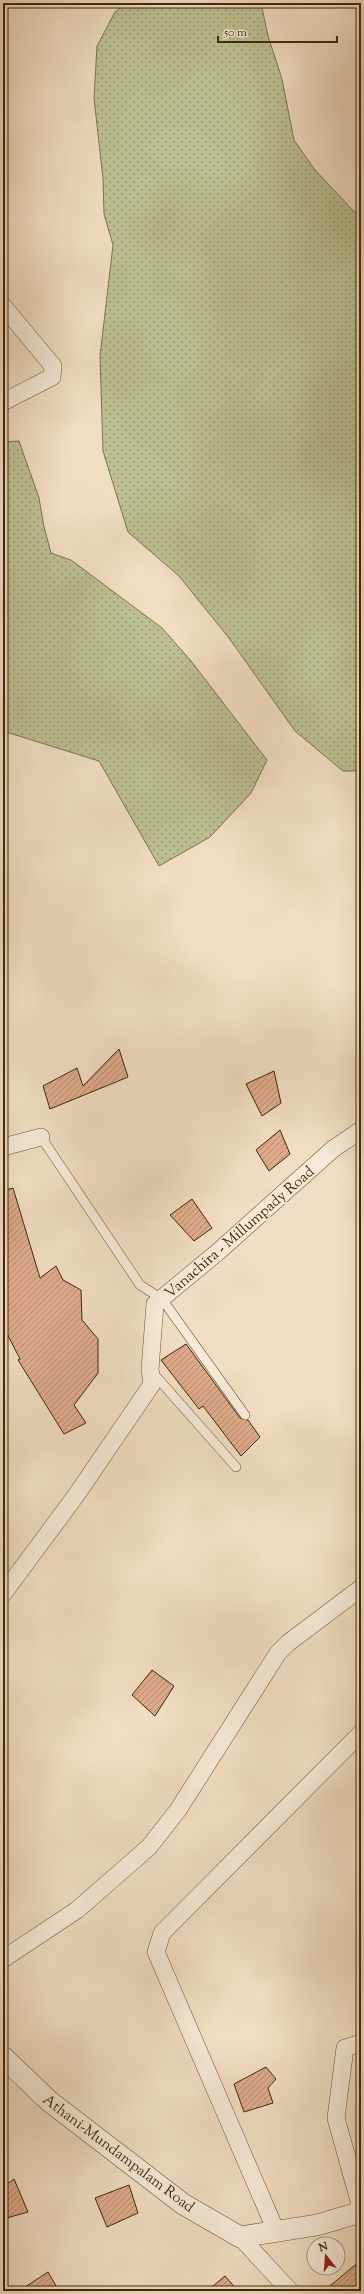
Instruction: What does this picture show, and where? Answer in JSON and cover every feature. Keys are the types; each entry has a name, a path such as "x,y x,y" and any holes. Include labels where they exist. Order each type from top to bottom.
{"street":[{"path":"3,306 53,366 52,377 3,402"},
{"name":"Vanachira - Millumpady Road","path":"3,1594 77,1494 152,1384 150,1369 155,1304 219,1252 333,1149 361,1130"},
{"path":"3,1147 41,1137"},
{"path":"3,1959 77,1910 149,1847 178,1810 278,1653 288,1643 361,1588"},
{"path":"276,2231 156,1952 162,1933 361,1733"},
{"path":"361,2043 345,2048 336,2118 361,2208"},
{"name":"Athani-Mundampalam Road","path":"3,2057 49,2101 183,2204 240,2237"},
{"path":"240,2237 317,2226 361,2212"},
{"path":"240,2237 290,2291"}],"lane":[{"path":"41,1137 140,1285 162,1299 245,1415"},
{"path":"150,1369 236,1467"}],"green space":[{"path":"127,3 261,3 268,36 282,79 294,140 315,170 361,219 361,771 343,771 295,731 229,638 179,576 128,532 103,451 100,356 113,245 104,214 103,179 94,98 97,46 115,12"},
{"path":"19,441 39,498 44,527 51,553 71,560 162,628 191,661 267,760 251,793 210,837 159,866 99,761 3,731 3,442"}],"building":[{"path":"119,1049 128,1077 50,1109 43,1086 77,1068 83,1086"},
{"path":"274,1071 281,1103 262,1116 246,1084"},
{"path":"280,1130 290,1154 269,1171 256,1150"},
{"path":"13,1188 40,1278 56,1266 63,1280 81,1290 82,1320 98,1339 98,1373 74,1405 86,1423 64,1434 18,1360 20,1359 3,1326 3,1191"},
{"path":"192,1199 212,1228 194,1241 170,1215"},
{"path":"186,1344 240,1418 248,1420 260,1437 241,1456 203,1406 199,1409 161,1360"},
{"path":"152,1670 174,1686 155,1716 132,1695"},
{"path":"266,2067 276,2079 268,2088 273,2103 244,2112 234,2084"},
{"path":"14,2179 28,2212 3,2219 3,2187"},
{"path":"129,2185 138,2213 107,2227 95,2198"},
{"path":"361,2260 361,2291 324,2291 342,2276 346,2276 346,2273"},
{"path":"48,2272 59,2291 19,2291"},
{"path":"225,2276 238,2291 207,2291"}]}
